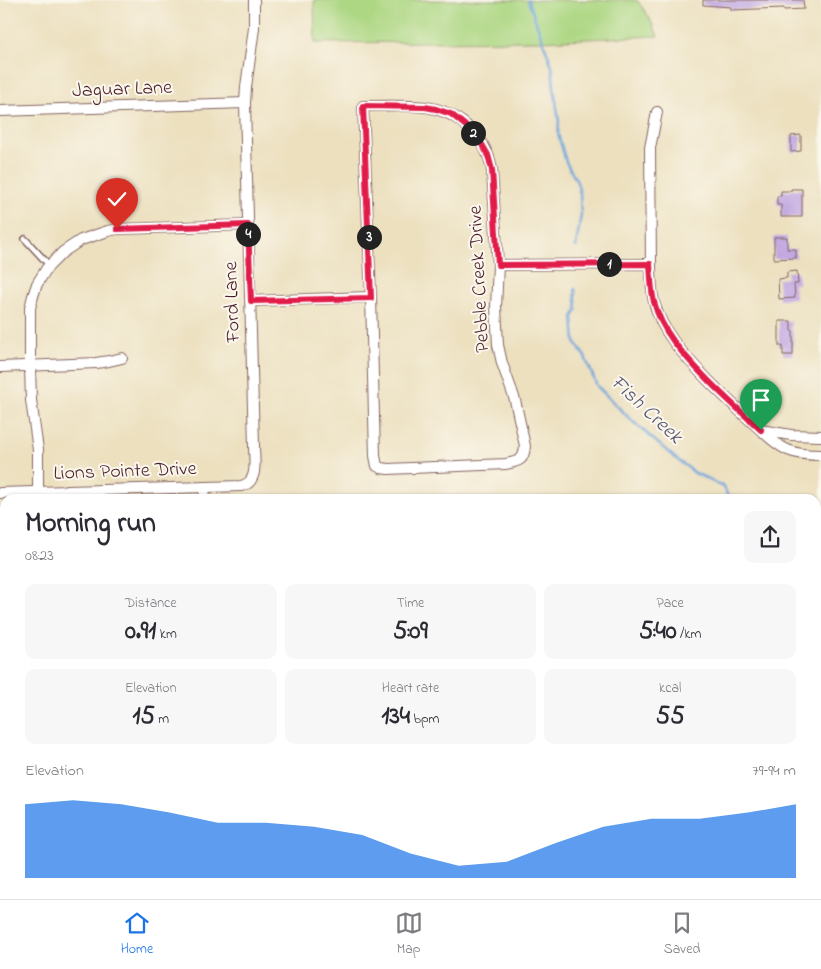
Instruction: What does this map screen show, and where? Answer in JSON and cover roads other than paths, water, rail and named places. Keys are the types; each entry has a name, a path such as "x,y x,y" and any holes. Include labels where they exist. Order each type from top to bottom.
{"street":[{"name":"Ford Lane","path":"250,482 254,475 254,463 245,103 254,28 254,0"},
{"name":"Jaguar Lane","path":"0,111 245,103"},
{"name":"Pebble Creek Drive","path":"363,106 425,107 436,109 451,114 480,141 488,155 492,170 498,265 496,307 498,345 521,426 525,454 520,460 506,464 381,468 376,462 375,448 363,106"},
{"path":"657,112 650,148 650,264 654,302 663,325 671,340 682,352 718,390 774,443 785,450 806,455 821,455"},
{"path":"38,492 38,450 31,400 30,308 37,284 50,265 72,244 117,229 248,225"},
{"path":"498,265 650,264"},
{"path":"251,301 371,298"},
{"path":"0,367 96,363 122,358"},
{"path":"761,430 791,435 821,436"},
{"name":"Lions Pointe Drive","path":"0,493 241,486 247,485 250,482"},
{"path":"204,487 205,494"}],"lane":[{"path":"25,239 50,265"}],"waterway":[{"name":"Fish Creek","path":"528,0 552,66 559,121 558,134 566,162 577,182 580,194 581,214 576,247"},
{"name":"Fish Creek","path":"575,289 577,310 573,317 575,342 585,357 597,386 631,420 675,458 695,473 724,487 727,494"}]}
